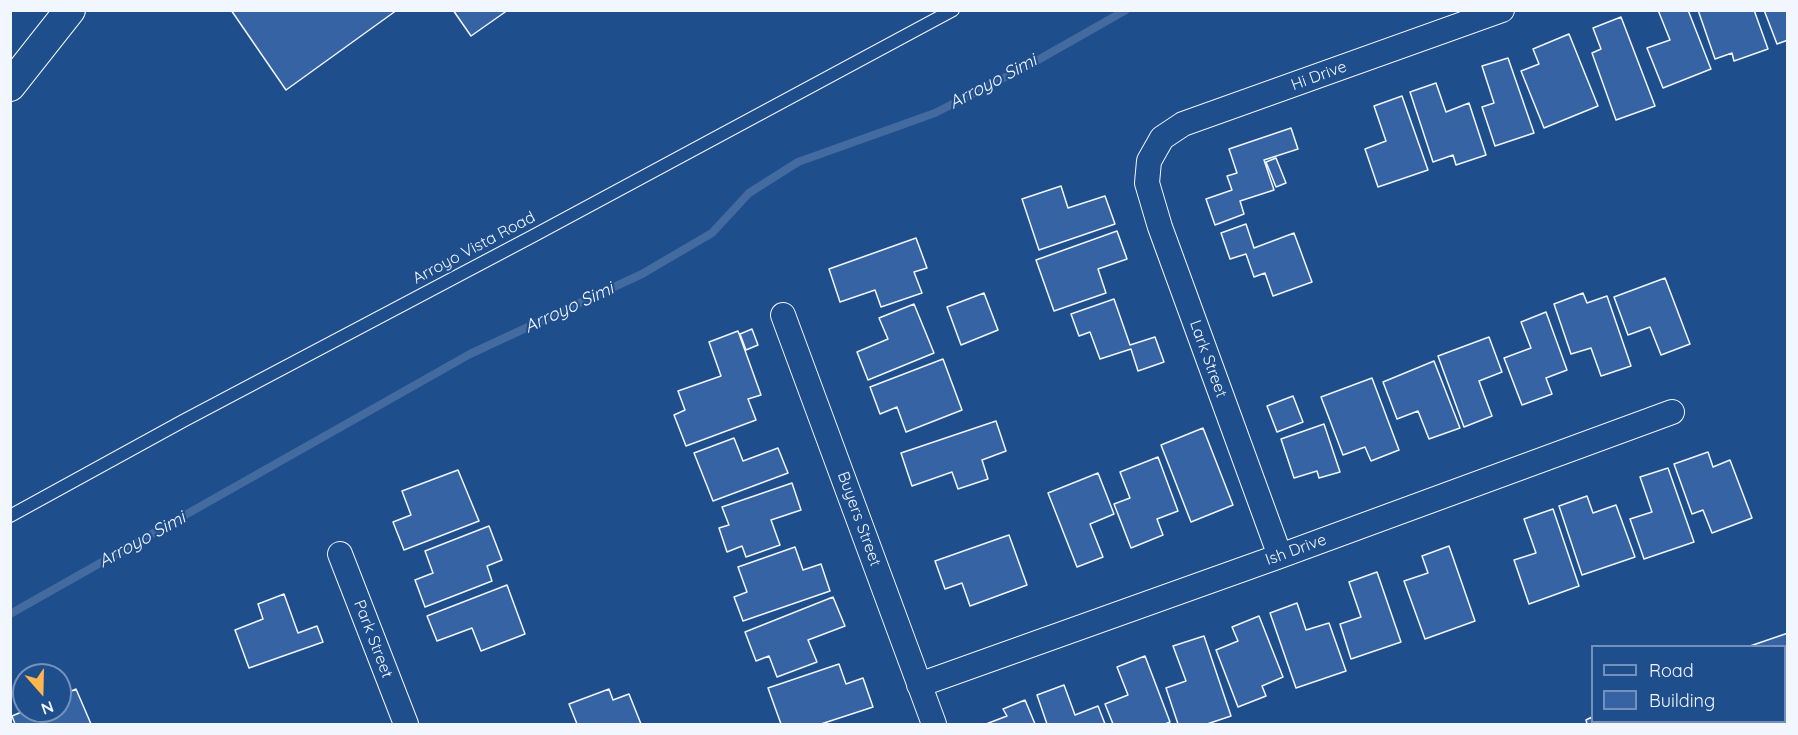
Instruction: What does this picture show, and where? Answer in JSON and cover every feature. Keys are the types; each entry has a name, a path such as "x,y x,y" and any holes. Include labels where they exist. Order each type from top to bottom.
{"street":[{"path":"10,86 70,10"},
{"name":"Hi Drive","path":"1149,161 1162,138 1183,124 1503,10"},
{"name":"Lark Street","path":"1149,161 1147,183 1160,227 1280,556"},
{"name":"Buyers Street","path":"783,315 934,724"},
{"name":"Ish Drive","path":"919,685 1672,412"},
{"name":"Park Street","path":"339,554 406,724"}],"lane":[{"name":"Arroyo Vista Road","path":"10,516 183,421 953,10"}],"building":[{"path":"231,10 397,10 286,90"},
{"path":"453,10 508,10 471,36"},
{"path":"1658,10 1688,10 1711,69 1663,88 1647,48 1670,40"},
{"path":"1698,10 1754,10 1768,49 1734,61 1732,53 1715,59"},
{"path":"1764,10 1788,10 1788,40 1777,44"},
{"path":"1621,17 1655,106 1616,120 1592,53 1601,49 1593,28"},
{"path":"1569,34 1598,106 1544,128 1521,71 1539,64 1533,49"},
{"path":"1508,58 1534,133 1495,146 1482,107 1494,103 1482,66"},
{"path":"1436,83 1446,112 1469,103 1486,155 1456,165 1453,155 1433,162 1410,92"},
{"path":"1402,96 1428,170 1378,187 1365,149 1386,141 1374,106"},
{"path":"1291,128 1298,149 1264,160 1274,190 1240,201 1244,214 1215,225 1206,199 1232,190 1227,176 1237,173 1229,149"},
{"path":"1276,158 1286,183 1276,187 1266,162"},
{"path":"1061,186 1068,208 1105,196 1115,224 1039,250 1022,199"},
{"path":"1246,224 1254,248 1294,233 1312,282 1273,296 1265,273 1254,277 1246,254 1230,259 1221,233"},
{"path":"1117,231 1127,259 1098,269 1106,293 1054,311 1036,260"},
{"path":"916,238 927,268 914,272 922,293 881,307 875,290 840,302 829,269"},
{"path":"1665,278 1690,344 1661,355 1650,327 1628,335 1614,297"},
{"path":"984,293 998,330 961,345 947,307"},
{"path":"1583,293 1587,303 1607,296 1631,366 1601,376 1591,348 1571,354 1554,304"},
{"path":"1114,299 1130,345 1155,337 1164,362 1138,371 1131,349 1100,359 1090,332 1079,336 1071,314"},
{"path":"914,304 934,353 868,380 857,352 888,339 879,318"},
{"path":"1546,312 1567,370 1546,378 1552,394 1522,405 1504,358 1531,348 1521,322"},
{"path":"752,329 758,345 746,350 740,334"},
{"path":"738,331 761,395 748,399 756,420 686,446 674,415 685,410 678,391 721,376 709,342"},
{"path":"1489,337 1502,372 1479,381 1492,416 1464,427 1438,356"},
{"path":"943,359 962,410 906,432 897,407 880,414 870,387"},
{"path":"1434,361 1460,428 1429,439 1418,411 1397,419 1383,382"},
{"path":"1372,378 1399,450 1371,461 1365,447 1343,455 1321,397"},
{"path":"1293,396 1303,422 1277,432 1267,406"},
{"path":"996,421 1006,451 982,460 988,479 958,489 952,472 912,486 901,453"},
{"path":"1324,424 1340,472 1319,478 1317,471 1294,478 1281,439"},
{"path":"1203,428 1233,505 1191,522 1161,445"},
{"path":"734,438 743,461 778,448 788,473 713,501 694,453"},
{"path":"1708,452 1713,467 1730,460 1752,518 1712,533 1703,510 1692,514 1674,464"},
{"path":"1158,457 1178,511 1157,519 1163,535 1131,548 1114,504 1130,498 1120,472"},
{"path":"1668,468 1694,542 1644,559 1630,519 1652,512 1640,477"},
{"path":"458,470 479,521 404,550 393,522 411,515 402,491"},
{"path":"1098,473 1114,514 1090,524 1103,557 1077,567 1048,493"},
{"path":"792,483 801,510 771,520 780,545 746,557 742,546 727,552 719,528 729,525 722,507"},
{"path":"1587,496 1593,513 1616,505 1635,557 1582,575 1559,506"},
{"path":"1553,509 1579,586 1529,604 1514,560 1536,553 1524,519"},
{"path":"489,526 502,560 487,566 492,581 425,607 415,580 433,573 425,551"},
{"path":"1009,535 1027,585 970,606 962,583 945,589 935,561"},
{"path":"1449,546 1475,621 1425,639 1404,581 1428,573 1422,556"},
{"path":"795,547 803,570 821,564 830,591 743,621 734,597 747,592 738,567"},
{"path":"1377,572 1401,642 1351,659 1340,624 1361,617 1349,582"},
{"path":"507,585 525,634 481,651 472,628 437,641 427,616"},
{"path":"284,594 298,633 317,626 323,642 249,668 235,630 263,619 258,604"},
{"path":"833,597 845,626 808,640 817,662 777,677 769,656 756,661 745,632"},
{"path":"1297,603 1306,630 1329,623 1346,671 1296,688 1270,613"},
{"path":"1259,616 1283,677 1262,686 1266,696 1238,707 1216,650 1238,641 1232,627"},
{"path":"1788,633 1788,724 1768,723 1786,723 1786,645 1753,645"},
{"path":"1204,636 1231,716 1207,724 1178,724 1166,688 1186,681 1173,646"},
{"path":"1145,656 1170,722 1165,724 1113,724 1105,704 1128,695 1117,667"},
{"path":"839,664 846,684 863,678 873,707 821,724 781,724 768,688"},
{"path":"1064,685 1075,715 1098,706 1105,724 1047,724 1037,695"},
{"path":"76,689 91,724 15,724 72,723 72,691"},
{"path":"609,689 613,700 629,694 641,724 577,724 569,704"},
{"path":"1025,700 1035,724 986,724 1007,716 1003,709"},
{"path":"1591,718 1591,723 1630,724 1587,724 1586,720"},
{"path":"1638,723 1696,724 1638,724"},
{"path":"1702,723 1762,724 1703,724"}],"waterway":[{"name":"Arroyo Simi","path":"10,614 470,354 642,274 712,233 749,193 798,162 935,113 1031,64 1126,10"}]}
